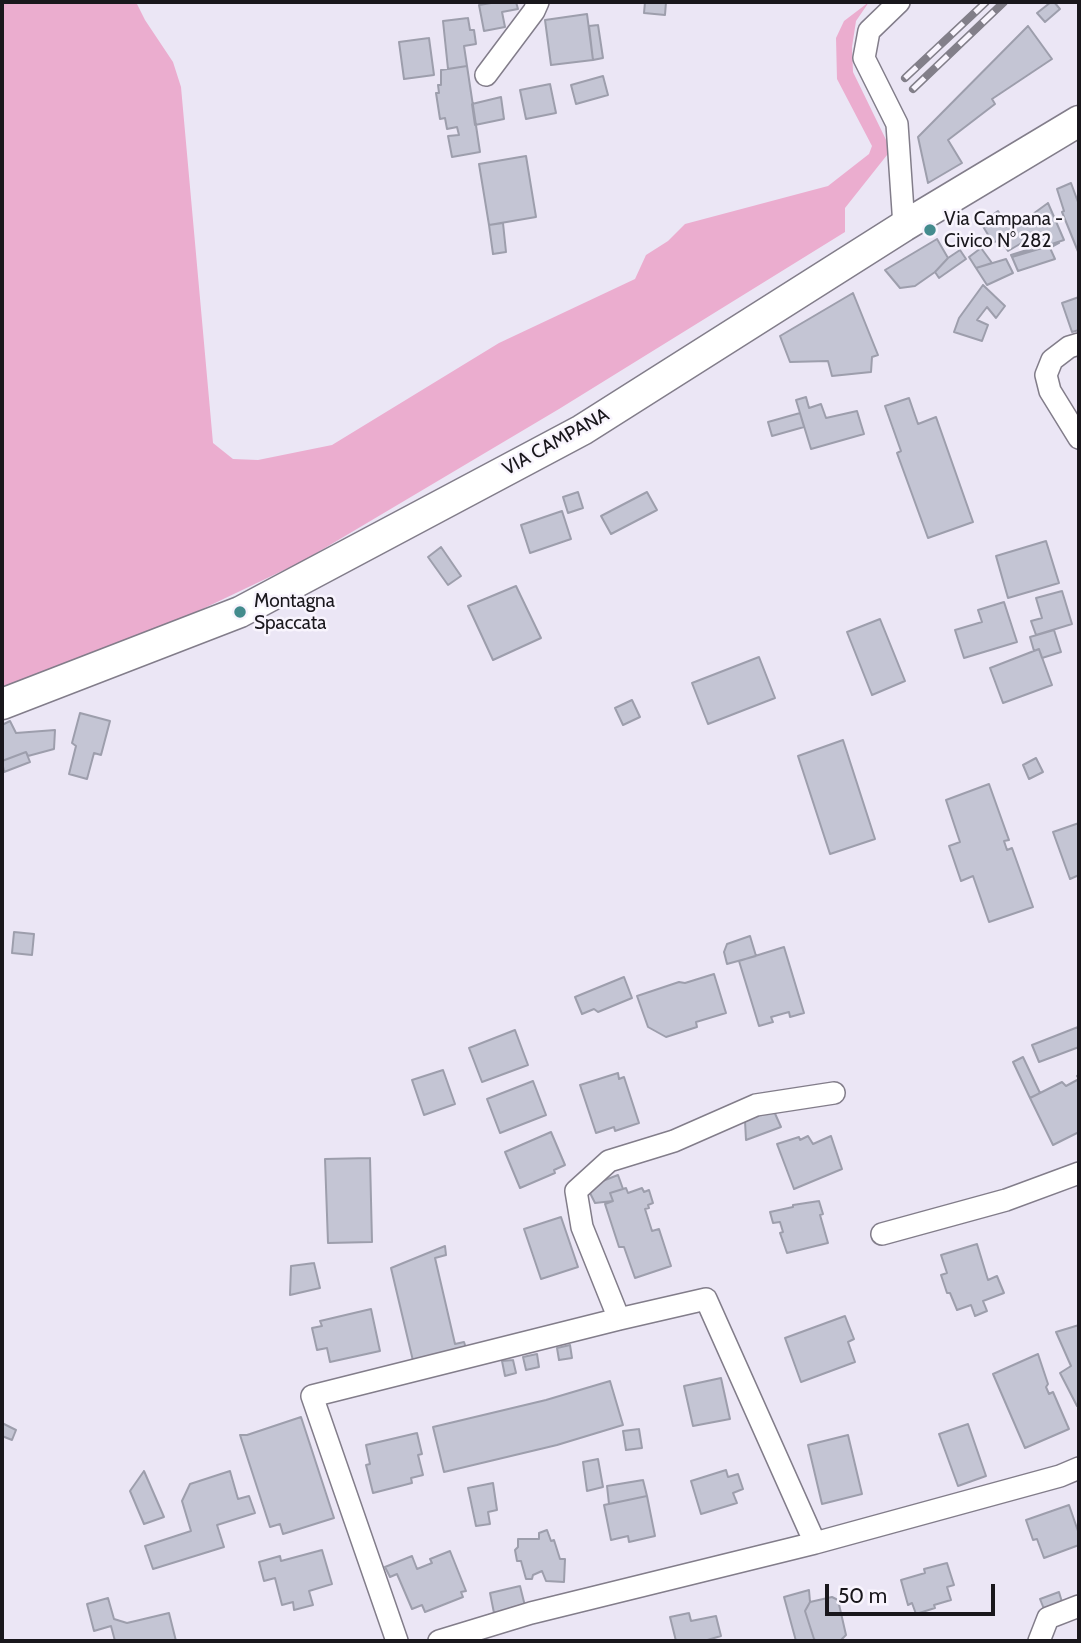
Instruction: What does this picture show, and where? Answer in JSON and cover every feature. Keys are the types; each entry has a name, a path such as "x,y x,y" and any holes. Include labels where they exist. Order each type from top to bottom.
{"main road":[{"name":"VIA CAMPANA","path":"2,704 252,606 582,430 904,226 1079,121"}],"street":[{"path":"486,75 538,2"},
{"path":"899,2 869,31 864,58 897,124 904,226"},
{"path":"1079,344 1069,347 1052,360 1046,375 1050,391 1079,438"},
{"path":"619,1319 582,1227 576,1191 609,1161 674,1140 757,1105 834,1093"},
{"path":"882,1234 1006,1200 1079,1173"},
{"path":"397,1641 312,1396 619,1319 706,1299 814,1543"},
{"path":"439,1641 531,1613 814,1543 1060,1476 1079,1468"},
{"path":"1039,1641 1048,1618 1079,1606"}],"shaded area":[{"path":"2,2 136,2 173,62 181,87 213,443 233,459 258,460 332,445 499,343 635,279 646,255 668,241 685,224 828,186 869,154 872,146 837,79 836,38 844,21 869,2 856,21 852,47 853,72 891,150 845,208 845,232 559,409 303,561 83,666 2,695"}],"building":[{"path":"516,2 518,9 502,12 505,27 484,31 479,5"},
{"path":"645,2 666,2 665,15 644,13"},
{"path":"1051,2 1060,9 1045,22 1037,13"},
{"path":"587,14 593,60 551,65 545,20"},
{"path":"468,18 470,30 474,30 476,44 464,46 467,66 448,69 443,21"},
{"path":"598,25 603,58 593,60 589,26"},
{"path":"1028,26 1052,59 992,99 995,104 948,140 962,163 928,183 918,137"},
{"path":"429,38 434,75 404,79 399,42"},
{"path":"467,66 480,152 452,157 448,136 459,135 457,127 447,129 445,118 440,119 436,93 439,93 438,85 441,85 441,70"},
{"path":"603,76 608,95 576,104 571,85"},
{"path":"550,84 556,113 526,119 520,90"},
{"path":"501,97 504,119 475,125 472,104"},
{"path":"526,156 536,217 489,225 479,164"},
{"path":"1071,183 1079,202 1079,254 1062,212 1064,211 1057,189"},
{"path":"1048,203 1064,240 1012,257 1011,255 1030,249 1025,241 1008,251 1000,239 993,243 981,223 998,211 1002,217 1007,215 1015,227"},
{"path":"503,223 506,252 493,254 489,225"},
{"path":"937,239 948,258 935,272 915,286 900,288 885,270"},
{"path":"1059,243 1050,248 1055,259 1018,271 1012,257"},
{"path":"981,248 992,263 976,268 969,257"},
{"path":"960,250 966,259 939,278 935,272"},
{"path":"1006,259 1013,273 987,285 976,268"},
{"path":"983,285 1005,306 996,318 987,307 977,320 988,325 982,341 954,332 959,318"},
{"path":"853,293 878,355 872,357 871,372 832,376 828,361 790,362 780,336"},
{"path":"1079,297 1079,330 1072,332 1062,303"},
{"path":"806,397 809,408 821,404 826,418 857,411 864,434 811,449 796,400"},
{"path":"909,398 918,424 936,417 973,522 928,538 897,453 901,451 885,406"},
{"path":"800,413 804,427 772,436 768,422"},
{"path":"578,492 583,508 568,513 563,497"},
{"path":"647,492 657,510 611,534 601,516"},
{"path":"562,511 571,539 530,553 521,525"},
{"path":"1046,541 1059,583 1008,598 996,556"},
{"path":"441,547 461,576 448,585 428,557"},
{"path":"516,586 541,638 493,660 468,606"},
{"path":"1062,591 1072,624 1036,635 1031,621 1042,618 1036,598"},
{"path":"1004,602 1017,642 964,658 955,630 982,622 978,610"},
{"path":"880,619 905,681 872,695 847,632"},
{"path":"1054,630 1061,652 1042,658 1039,649 1034,651 1030,637"},
{"path":"1039,649 1052,685 1003,703 990,668"},
{"path":"759,657 775,698 708,724 692,683"},
{"path":"632,700 640,717 623,725 615,708"},
{"path":"80,713 110,721 101,755 94,753 87,779 69,774 76,746 72,743"},
{"path":"10,721 16,733 55,730 54,749 28,756 26,752 2,761 2,725"},
{"path":"843,740 875,839 830,854 798,756"},
{"path":"26,752 30,762 4,772 2,761"},
{"path":"1036,758 1043,772 1029,779 1023,765"},
{"path":"989,784 1009,840 1004,841 1007,850 1012,848 1033,907 989,922 973,876 961,881 949,846 960,842 946,800"},
{"path":"1079,823 1079,875 1070,879 1053,832"},
{"path":"14,932 34,934 32,955 12,953"},
{"path":"750,936 756,956 727,964 724,952 727,944"},
{"path":"784,947 804,1013 790,1017 789,1012 771,1017 773,1022 759,1026 739,961"},
{"path":"714,974 726,1013 696,1022 697,1027 666,1037 648,1027 637,996"},
{"path":"624,977 632,998 598,1012 594,1009 582,1014 575,997"},
{"path":"1078,1027 1079,1047 1039,1062 1032,1045"},
{"path":"515,1030 528,1065 482,1082 469,1048"},
{"path":"1023,1057 1040,1093 1030,1098 1013,1062"},
{"path":"443,1070 455,1104 424,1115 412,1080"},
{"path":"618,1073 619,1079 624,1077 639,1123 615,1131 614,1127 596,1133 580,1085"},
{"path":"1079,1079 1079,1132 1053,1145 1030,1098 1062,1082 1066,1086"},
{"path":"533,1081 546,1115 500,1133 487,1099"},
{"path":"773,1109 781,1127 746,1140 745,1121"},
{"path":"551,1132 565,1165 554,1170 555,1173 520,1188 505,1152"},
{"path":"808,1136 813,1144 831,1136 842,1169 794,1189 777,1144"},
{"path":"370,1158 372,1242 328,1243 325,1159"},
{"path":"618,1175 623,1189 610,1193 613,1201 595,1203 587,1187"},
{"path":"626,1188 628,1193 642,1188 644,1192 649,1190 653,1203 645,1209 652,1231 659,1229 671,1266 635,1278 624,1247 619,1247 605,1204 613,1201 610,1193"},
{"path":"819,1201 828,1243 787,1253 780,1233 783,1232 780,1222 773,1223 770,1212"},
{"path":"561,1217 578,1267 541,1279 524,1229"},
{"path":"977,1244 988,1280 997,1276 1004,1293 983,1301 987,1311 975,1316 971,1305 957,1310 950,1293 947,1293 941,1275 947,1273 941,1255"},
{"path":"445,1246 446,1255 435,1258 455,1344 464,1342 467,1351 414,1365 391,1268"},
{"path":"314,1263 320,1288 290,1295 291,1266"},
{"path":"371,1309 380,1351 330,1362 327,1348 317,1350 312,1328 322,1326 320,1321"},
{"path":"845,1316 854,1339 848,1342 855,1362 801,1382 785,1338"},
{"path":"1079,1325 1077,1406 1060,1373 1071,1366 1056,1332"},
{"path":"570,1345 572,1358 559,1360 557,1348"},
{"path":"537,1354 539,1367 526,1370 523,1357"},
{"path":"1038,1354 1048,1384 1046,1387 1049,1394 1053,1392 1069,1429 1025,1448 993,1374"},
{"path":"513,1360 516,1373 505,1376 502,1361"},
{"path":"721,1378 730,1419 693,1426 684,1386"},
{"path":"610,1381 623,1425 557,1445 444,1472 433,1427 546,1400"},
{"path":"301,1417 334,1518 283,1534 280,1524 270,1527 240,1435"},
{"path":"2,1423 16,1430 12,1440 2,1436"},
{"path":"968,1424 986,1476 958,1486 939,1434"},
{"path":"639,1429 642,1448 626,1450 623,1431"},
{"path":"417,1433 422,1454 418,1455 423,1475 411,1478 412,1483 373,1493 366,1465 370,1464 366,1445"},
{"path":"848,1435 862,1494 822,1504 808,1445"},
{"path":"598,1459 603,1487 587,1491 583,1462"},
{"path":"726,1470 728,1477 738,1474 743,1489 733,1493 737,1503 701,1514 691,1481"},
{"path":"144,1471 164,1517 144,1524 130,1491"},
{"path":"230,1471 238,1499 249,1496 255,1513 217,1525 224,1547 153,1569 145,1546 191,1531 182,1501 190,1484"},
{"path":"643,1480 647,1496 609,1504 607,1486"},
{"path":"493,1483 497,1510 488,1512 490,1524 476,1526 468,1488"},
{"path":"647,1496 655,1536 629,1542 628,1536 611,1540 604,1505"},
{"path":"1069,1505 1079,1534 1079,1545 1044,1558 1037,1539 1033,1540 1026,1520"},
{"path":"547,1530 551,1541 554,1540 560,1559 565,1559 564,1582 546,1581 542,1571 533,1575 532,1579 526,1579 521,1561 517,1561 515,1550 518,1547 518,1539 539,1539 539,1533"},
{"path":"322,1550 332,1584 309,1591 313,1605 294,1610 293,1602 282,1605 275,1578 264,1581 259,1562 280,1556 281,1561"},
{"path":"450,1551 466,1591 461,1592 463,1597 425,1612 422,1605 412,1609 397,1574 390,1577 385,1567 412,1556 417,1569 432,1563 430,1559"},
{"path":"947,1563 954,1585 947,1587 951,1600 916,1614 912,1603 908,1605 901,1580 925,1573 924,1569"},
{"path":"520,1586 525,1606 494,1613 490,1593"},
{"path":"809,1590 810,1602 805,1611 817,1641 796,1641 784,1597"},
{"path":"1059,1592 1062,1602 1046,1614 1040,1599"},
{"path":"832,1597 838,1600 846,1635 840,1641 817,1641 805,1611 810,1602"},
{"path":"108,1598 114,1619 127,1623 169,1613 176,1641 115,1641 111,1626 94,1631 87,1604"},
{"path":"689,1613 691,1621 716,1616 721,1636 704,1641 676,1641 670,1617"}],"railway":[{"path":"905,78 986,2"},
{"path":"913,89 1004,2"}],"place":[{"name":"Via Campana - Civico N° 282","path":"930,230"},
{"name":"Montagna Spaccata","path":"240,612"}]}
